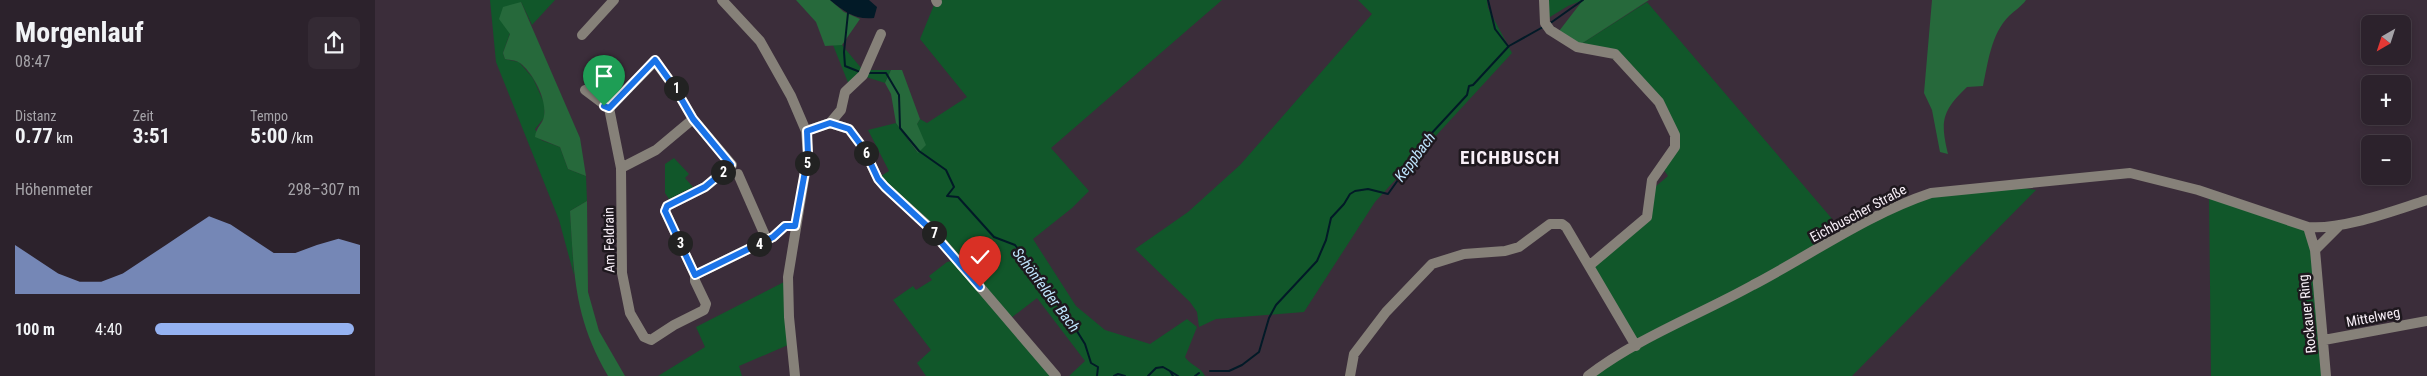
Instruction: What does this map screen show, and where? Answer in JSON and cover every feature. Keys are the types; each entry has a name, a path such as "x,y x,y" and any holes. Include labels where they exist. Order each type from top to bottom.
{"street":[{"path":"582,35 614,0"},
{"path":"722,0 760,41 791,96 807,131 808,155 795,226 788,286 795,376"},
{"path":"1544,0 1550,29 1577,47 1615,54 1659,102 1675,135 1675,147 1651,182 1647,217 1589,266"},
{"path":"830,123 841,110 845,92 864,72 881,34"},
{"path":"585,90 609,108 655,60 675,88 693,119 731,165 705,187 667,206 665,211 695,275 767,240 785,226 795,226"},
{"name":"Am Feldrain","path":"609,108 621,168 622,273 630,313 637,328 647,340 651,340 674,325 704,310 706,304 695,281 695,275"},
{"path":"621,168 656,150 693,119"},
{"path":"807,131 830,123 841,125 855,136 878,179 927,226 1056,376"},
{"name":"Eichbuscher Straße","path":"1587,376 1636,346 1753,285 1904,202 1931,193 2131,173 2198,190 2308,227"},
{"path":"737,174 767,240"},
{"path":"2308,227 2339,226 2427,200"},
{"path":"1350,376 1355,354 1386,312 1432,264 1464,254 1505,251 1519,247 1550,224 1562,224 1566,227 1636,346"},
{"path":"2315,250 2339,226"},
{"name":"Rockauer Ring","path":"2308,227 2315,250 2326,376"},
{"name":"Mittelweg","path":"2324,340 2427,321"}],"green space":[{"path":"490,0 555,0 532,25 521,2 503,53 505,59 519,62 533,78 545,105 544,118 535,129 541,140 560,147 568,169 586,176 587,201 570,211 574,275 559,220 496,62"},
{"path":"796,0 830,0 844,12 860,19 842,45 825,46 816,22"},
{"path":"936,0 1222,0 1051,148 1089,191 1072,208 1033,239 1076,306 1105,330 1150,344 1187,319 1197,327 1185,357 1201,370 1205,376 1069,376 1085,361 1037,298 1011,318 881,176 889,171 868,130 896,123 917,152 917,124 920,119 927,123 967,97 920,39"},
{"path":"1358,0 1487,0 1488,8 1512,53 1375,202 1304,312 1216,319 1199,327 1197,312 1190,302 1135,249 1188,212 1240,165 1372,14"},
{"path":"1544,0 1583,0 1568,6 1545,20"},
{"path":"1583,0 1649,0 1581,44 1556,35"},
{"path":"1932,0 2026,0 2009,16 1998,31 1991,49 1983,86 1967,87 1948,110 1945,117 1944,133 1948,154 1940,152 1932,110 1924,93"},
{"path":"521,2 580,138 586,176 568,169 560,147 535,137 544,116 541,94 525,67 518,62 505,59 503,53 510,34 499,19 503,7"},
{"path":"1647,2 1845,234 1904,202 2007,185 2036,190 1852,376 1592,376 1634,350 1589,266 1647,217 1655,187 1668,176 1661,166 1675,147 1659,102 1627,65 1581,44"},
{"path":"833,45 842,45 862,69 849,85"},
{"path":"867,70 891,70 885,83 866,77"},
{"path":"891,70 902,70 920,119 917,124 926,145 918,153 896,123 891,94 885,83"},
{"path":"674,158 689,174 685,178 693,187 669,199 665,193 665,164"},
{"path":"2209,194 2303,229 2310,238 2326,376 2211,376"},
{"path":"587,201 588,292 599,331 625,376 608,376 588,335 582,315 575,276 570,211"},
{"path":"952,261 1054,376 926,376 917,363 931,350 893,300 913,286 916,290 932,280 929,276 947,262"},
{"path":"784,282 788,345 739,366 742,376 658,376 705,347 696,327"}],"water":[{"path":"830,0 869,0 877,7 874,18 861,18 851,14"}],"waterway":[{"path":"1488,0 1495,29 1508,46"},
{"name":"Keppbach","path":"1549,24 1583,0"},
{"name":"Schönfelder Bach","path":"848,13 844,52 845,66 860,72"},
{"name":"Keppbach","path":"1210,371 1229,371 1242,365 1259,352 1269,318 1276,305 1317,261 1326,240 1331,218 1344,204 1350,194 1355,191 1368,189 1388,194 1430,135 1467,95 1469,86 1473,85 1509,46 1543,27"},
{"name":"Schönfelder Bach","path":"868,73 886,73 899,95 900,128 919,151 946,170 954,187 947,196 958,197 994,237 1015,245 1060,304 1085,344 1091,363 1098,367 1097,376"},
{"name":"Schönfelder Bach","path":"1148,376 1156,368 1163,367 1170,371"},
{"name":"Schönfelder Bach","path":"1173,376 1170,371 1178,376"},
{"name":"Keppbach","path":"1195,376 1199,373"},
{"name":"Schönfelder Bach","path":"1114,376 1118,374 1125,376"}],"district":[{"name":"EICHBUSCH","path":"1510,157"}],"route":[{"path":"604,106 609,108 655,60 675,88 693,119 731,165 705,187 667,206 665,211 695,275 773,237 785,226 795,226 805,180 808,155 807,131 830,123 849,129 864,149 878,179 916,214 980,287"}]}
